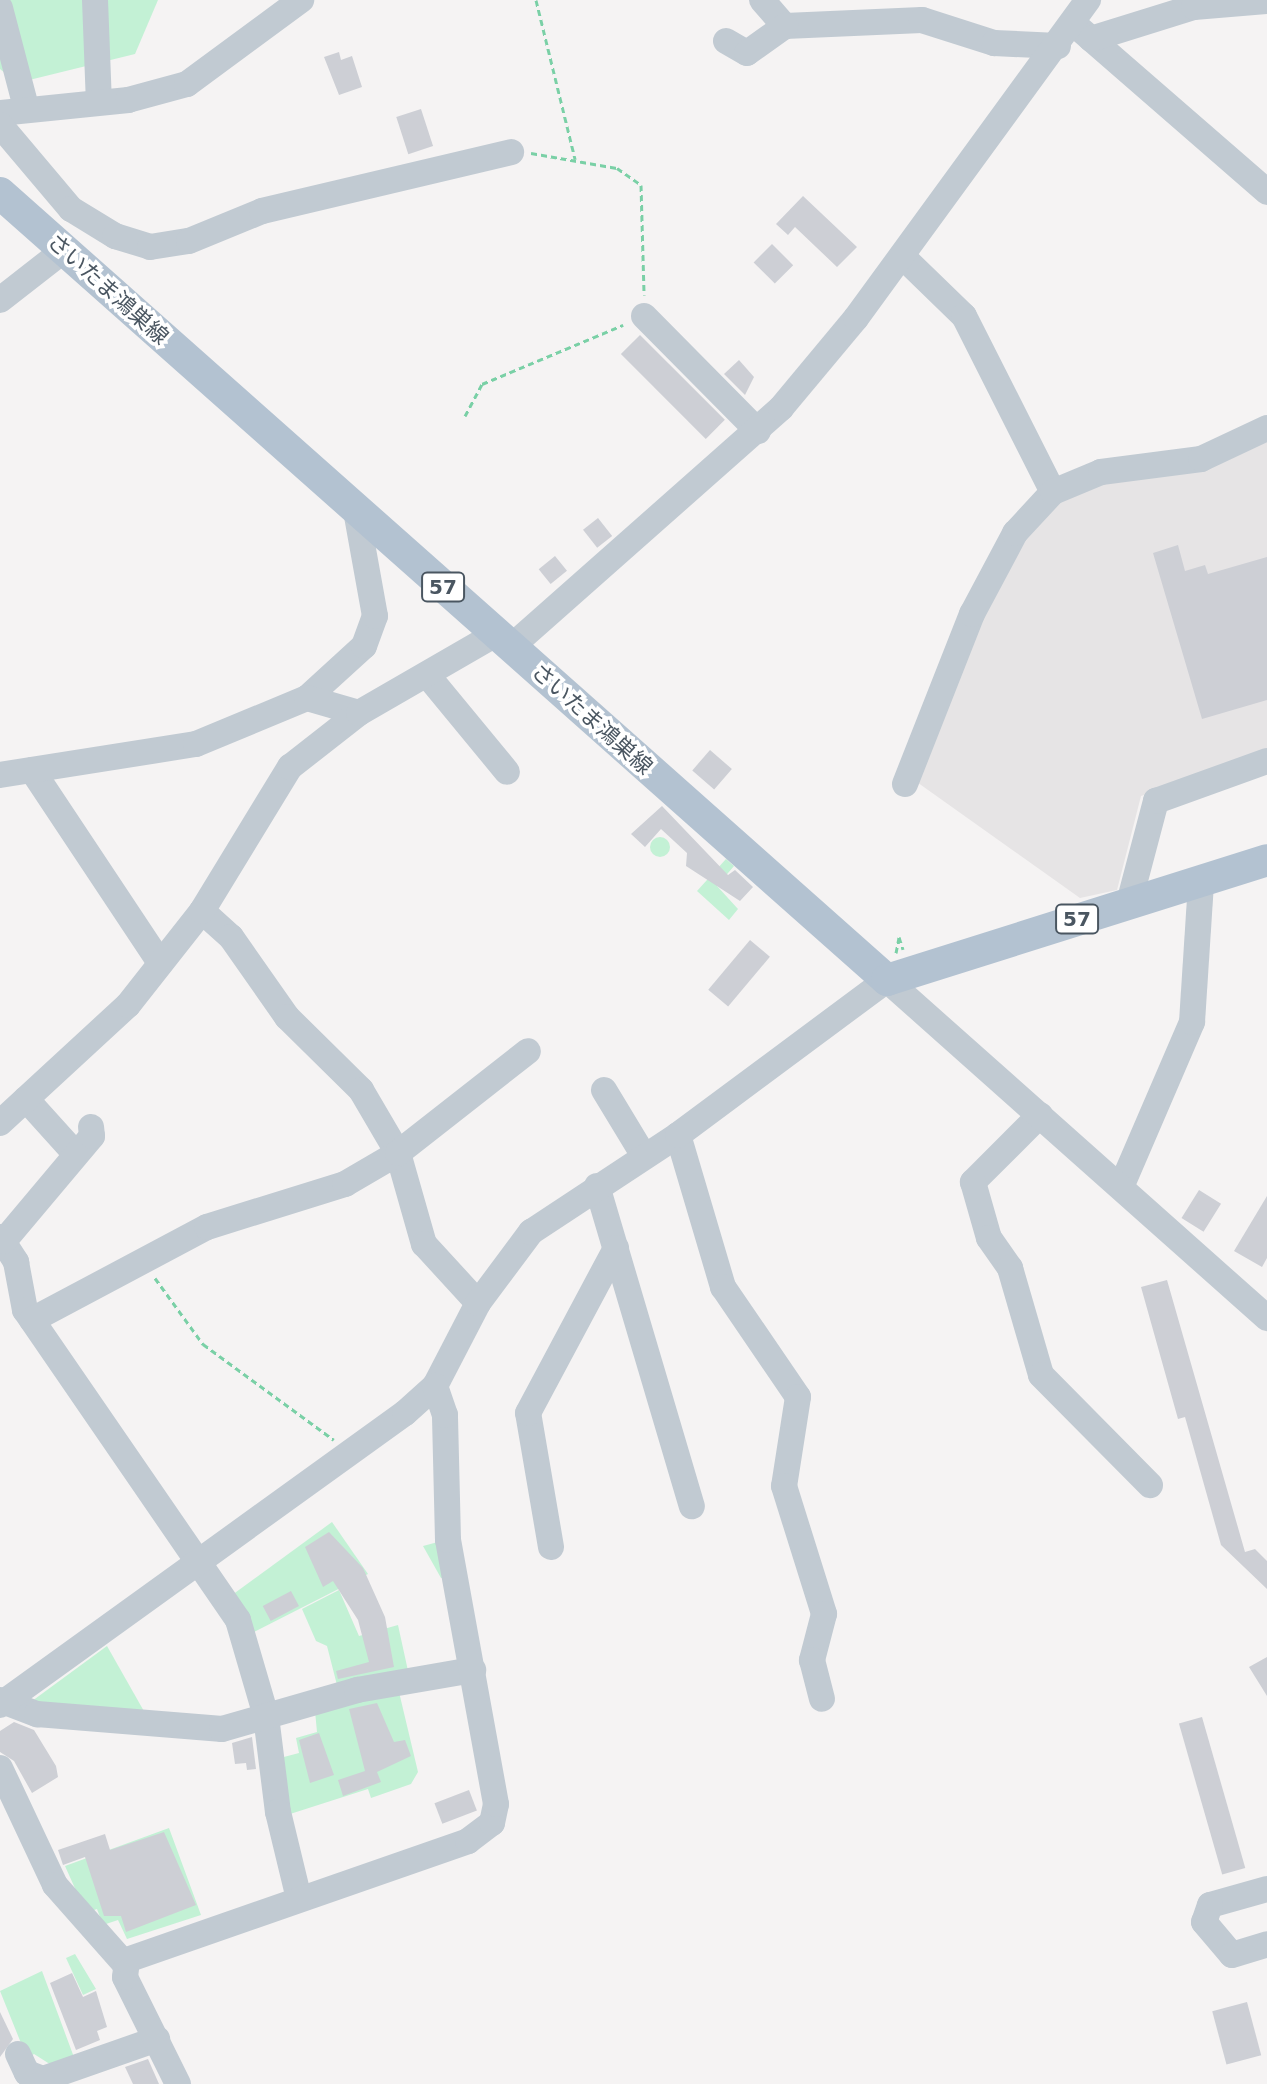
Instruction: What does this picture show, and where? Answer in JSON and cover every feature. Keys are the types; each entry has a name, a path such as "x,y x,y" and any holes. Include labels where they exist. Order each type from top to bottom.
{"main road":[{"name":"さいたま鴻巣線","path":"0,193 503,640 895,963"},
{"name":"57","path":"895,963 1129,903 1267,860"}],"street":[{"path":"95,0 99,102"},
{"path":"0,113 26,107 156,95 210,74 301,0"},
{"path":"762,0 785,26"},
{"path":"1082,32 1088,0"},
{"path":"0,1123 128,1005 202,911 290,767 359,713 503,640 758,431 902,256 1058,46 1082,32 1194,7 1267,1"},
{"path":"0,8 26,107"},
{"path":"726,41 747,53 785,26 918,10 994,43 1058,46"},
{"path":"1082,32 1267,192"},
{"path":"0,125 71,209 115,236 150,247 189,241 262,211 511,152"},
{"path":"0,300 64,250"},
{"path":"902,256 964,316 1053,492"},
{"path":"644,316 758,431"},
{"path":"905,784 972,614 1015,533 1053,492 1101,472 1201,459 1267,428"},
{"path":"0,775 196,744 307,698 364,646 375,616 356,510"},
{"path":"428,676 507,772"},
{"path":"307,698 359,713"},
{"path":"1129,903 1156,801 1267,761"},
{"path":"32,770 160,963"},
{"path":"1121,1187 1192,1022 1201,881"},
{"path":"202,911 231,937 303,1035 361,1090 398,1153 424,1244 478,1303"},
{"path":"1,1702 349,1454 435,1386 478,1303 531,1232 678,1135 895,963 1040,1115 1266,1315"},
{"path":"32,1320 140,1259 229,1219 328,1192 398,1153 528,1051"},
{"path":"604,1090 644,1156"},
{"path":"26,1099 73,1151"},
{"path":"1040,1115 973,1182 989,1238 1010,1268 1041,1375 1150,1485"},
{"path":"91,1127 92,1136 73,1151 2,1239 32,1320 202,1559 248,1642 266,1716 278,1812 299,1899"},
{"path":"678,1135 723,1287 798,1397 784,1486 824,1614 812,1660 822,1699"},
{"path":"597,1186 692,1506"},
{"path":"551,1547 528,1413 616,1248"},
{"path":"125,1964 299,1899 468,1841 492,1823 496,1804 448,1540 445,1415 435,1386"},
{"path":"1,1702 37,1714 222,1729 357,1690 473,1670"},
{"path":"0,1768 23,1803 55,1885 125,1964 178,2084"},
{"path":"1267,1889 1210,1905 1204,1922 1232,1955 1267,1944"},
{"path":"18,2054 27,2073 43,2079 157,2039"}],"path":[{"path":"536,0 575,160"},
{"path":"465,416 482,384 644,316 641,185 631,173 575,160 511,152"},
{"path":"140,1259 203,1344 349,1454"}],"shaded area":[{"path":"1267,434 1267,755 1141,796 1117,890 1080,898 914,780 976,617 1049,499"}],"green space":[{"path":"0,0 158,0 135,54 17,83 0,69"},
{"path":"656,837 664,837 670,847 664,857 656,857 650,851 650,843"},
{"path":"726,859 734,866 717,886 738,909 729,920 697,891"},
{"path":"332,1522 368,1574 250,1634 232,1595"},
{"path":"438,1542 446,1577 441,1578 423,1546"},
{"path":"339,1590 359,1636 398,1625 410,1680 338,1689 327,1646 316,1641 302,1609"},
{"path":"107,1646 145,1713 28,1704"},
{"path":"399,1692 418,1772 411,1784 371,1798 368,1789 287,1815 280,1758 299,1753 296,1738 317,1732 315,1711"},
{"path":"169,1828 201,1915 127,1939 118,1920 103,1925 97,1909 86,1913 65,1866"},
{"path":"75,1954 96,1989 83,1995 66,1958"},
{"path":"42,1971 75,2060 56,2068 34,2054 27,2058 0,1991"}],"building":[{"path":"339,52 341,60 352,56 362,87 339,95 324,57"},
{"path":"421,109 433,146 408,154 396,117"},
{"path":"803,196 857,247 837,267 795,227 788,235 776,224"},
{"path":"772,244 793,265 775,284 754,262"},
{"path":"640,335 725,420 706,439 621,354"},
{"path":"739,360 754,377 745,395 724,374"},
{"path":"598,518 612,536 597,548 583,530"},
{"path":"1178,545 1185,571 1205,565 1208,574 1267,557 1267,700 1202,719 1153,553"},
{"path":"555,556 567,571 551,584 539,569"},
{"path":"710,750 732,769 714,789 692,770"},
{"path":"662,806 728,875 735,870 753,887 740,901 686,866 687,853 661,829 645,847 631,834"},
{"path":"750,940 770,957 728,1007 708,990"},
{"path":"1199,1190 1221,1204 1204,1232 1182,1218"},
{"path":"1267,1196 1267,1258 1262,1267 1234,1251"},
{"path":"1167,1280 1245,1552 1255,1549 1267,1561 1267,1589 1221,1545 1185,1417 1178,1419 1141,1287"},
{"path":"329,1532 363,1568 385,1617 394,1667 338,1679 336,1671 369,1662 358,1620 333,1581 323,1587 305,1547"},
{"path":"291,1591 299,1606 271,1621 263,1606"},
{"path":"1267,1657 1267,1696 1249,1667"},
{"path":"377,1703 394,1742 405,1740 411,1756 377,1772 381,1782 343,1796 338,1780 365,1771 349,1709"},
{"path":"1202,1717 1245,1868 1222,1875 1179,1724"},
{"path":"14,1722 34,1730 56,1766 58,1777 32,1793 14,1761 0,1752 0,1731"},
{"path":"319,1733 334,1775 310,1783 299,1740"},
{"path":"252,1737 256,1769 247,1770 246,1763 235,1764 232,1743"},
{"path":"469,1790 477,1811 442,1824 434,1803"},
{"path":"164,1832 196,1905 126,1932 121,1916 104,1916 85,1857 63,1865 58,1850 105,1834 110,1850"},
{"path":"72,1973 83,1997 96,1991 107,2027 97,2031 100,2040 76,2050 50,1983"},
{"path":"1247,2002 1261,2055 1226,2064 1212,2011"},
{"path":"0,2012 13,2039 0,2057"},
{"path":"148,2059 159,2084 133,2084 125,2067"}]}
